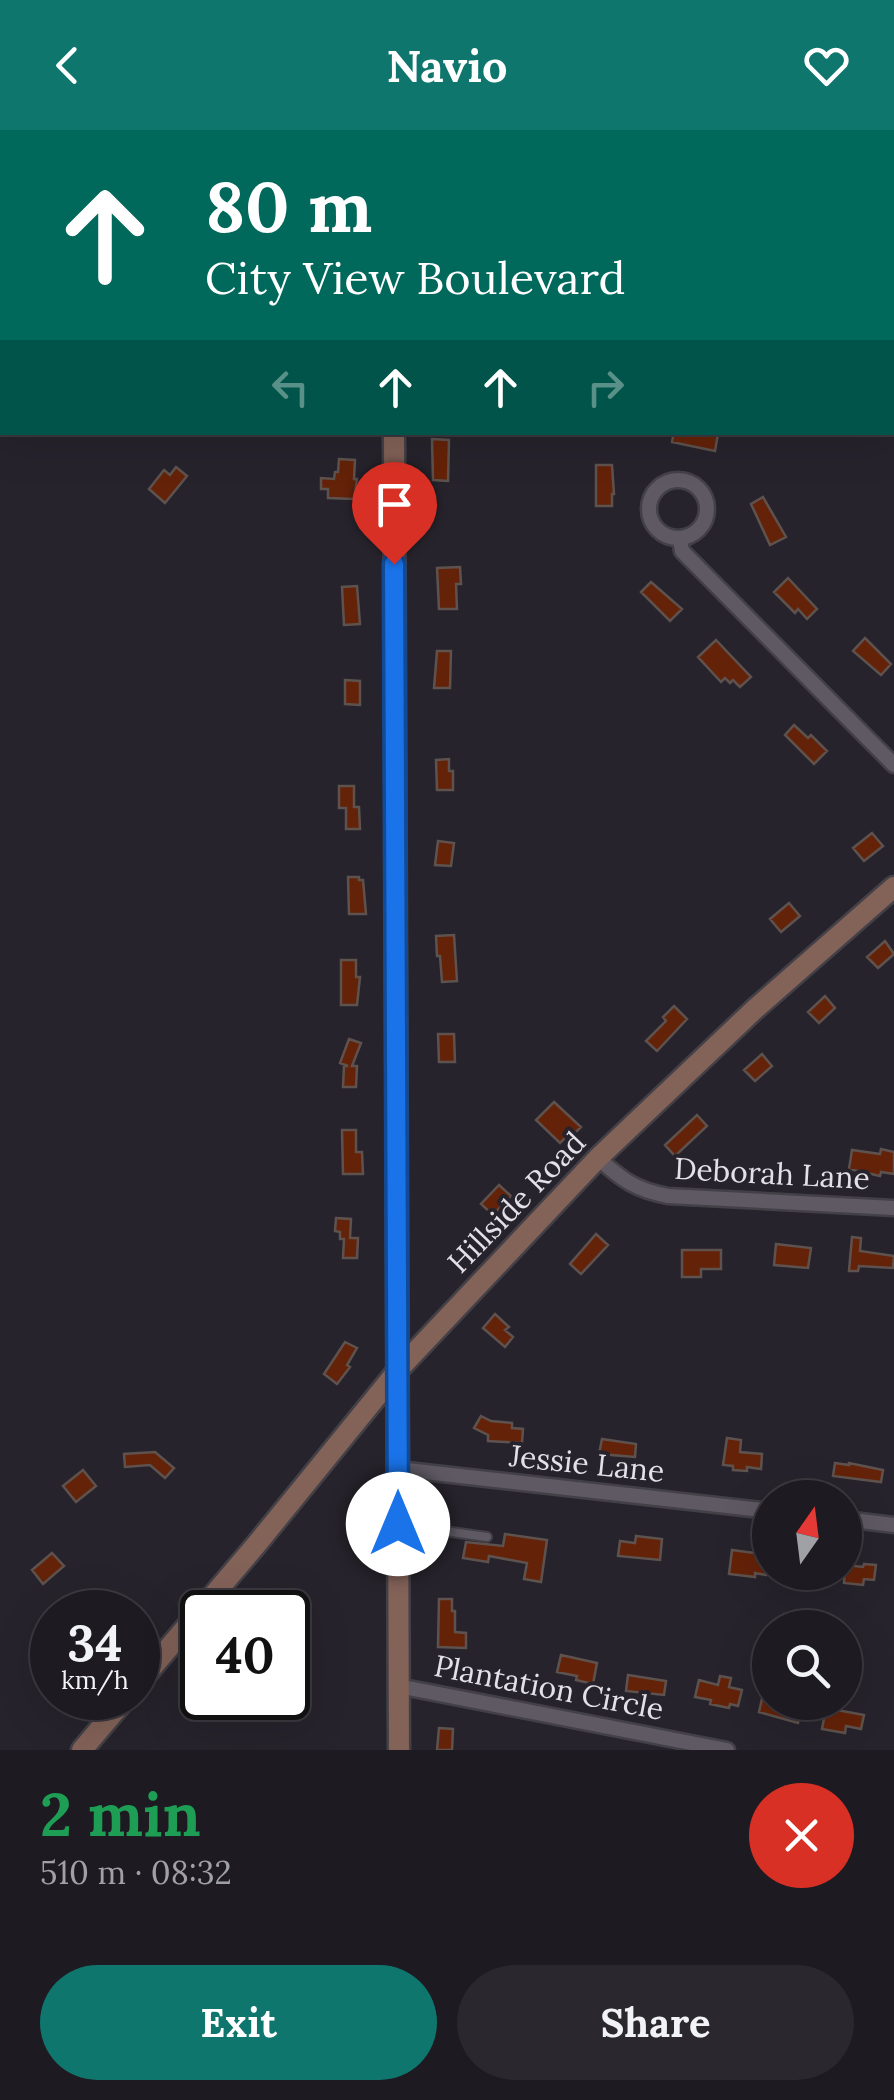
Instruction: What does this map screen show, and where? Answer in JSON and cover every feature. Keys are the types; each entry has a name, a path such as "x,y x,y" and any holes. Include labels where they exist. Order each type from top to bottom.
{"street":[{"path":"394,435 399,1750"},
{"path":"680,480 698,488 707,504 704,524 698,531 680,538 671,538 655,527 649,509 655,492 680,480"},
{"path":"680,538 682,551 894,764"},
{"name":"Hillside Road","path":"160,1658 399,1368 598,1158 755,1009 894,887"},
{"name":"Deborah Lane","path":"598,1158 622,1180 668,1196 894,1208"},
{"name":"Jessie Lane","path":"398,1469 752,1509"},
{"path":"862,1521 894,1525"},
{"name":"Plantation Circle","path":"398,1686 689,1746 727,1750"},
{"path":"82,1750 107,1720"}],"lane":[{"path":"398,1524 487,1538"}],"building":[{"path":"673,435 718,435 715,451 672,442"},
{"path":"432,439 449,440 448,481 433,480"},
{"path":"339,459 355,460 354,499 328,498 328,489 321,489 321,478 334,479"},
{"path":"596,465 612,465 612,506 596,506"},
{"path":"176,467 187,476 165,503 149,489 164,470 170,475"},
{"path":"763,497 786,537 770,545 751,504"},
{"path":"460,567 457,609 439,609 437,568"},
{"path":"788,578 817,609 807,619 774,592"},
{"path":"651,582 682,609 670,621 641,592"},
{"path":"357,586 360,624 344,625 342,587"},
{"path":"865,638 891,664 881,675 853,651"},
{"path":"716,640 751,677 740,687 733,680 730,683 725,678 721,682 698,657"},
{"path":"437,651 451,651 450,688 434,688"},
{"path":"345,680 360,681 360,705 345,704"},
{"path":"794,725 827,751 814,764 785,735"},
{"path":"449,759 453,790 437,790 436,760"},
{"path":"339,786 354,786 360,829 346,829 346,808 339,808"},
{"path":"872,833 883,846 864,861 853,848"},
{"path":"438,841 454,843 451,866 435,865"},
{"path":"348,877 363,880 366,914 349,914"},
{"path":"789,903 800,916 781,932 770,919"},
{"path":"454,935 457,981 442,982 436,936"},
{"path":"885,941 894,954 878,968 867,957"},
{"path":"341,960 356,960 356,977 360,977 357,1005 341,1005"},
{"path":"825,996 835,1008 819,1023 808,1012"},
{"path":"674,1006 687,1019 657,1051 646,1041 666,1021 663,1017"},
{"path":"438,1034 454,1034 455,1062 439,1062"},
{"path":"349,1039 361,1043 352,1066 357,1066 356,1087 343,1087 344,1066 348,1066 340,1063"},
{"path":"762,1054 772,1066 755,1081 744,1070"},
{"path":"554,1102 581,1127 560,1143 536,1120"},
{"path":"697,1115 707,1126 675,1156 665,1145"},
{"path":"342,1130 356,1130 356,1152 362,1152 363,1174 343,1174"},
{"path":"881,1149 894,1152 894,1174 881,1172 880,1176 849,1169 852,1150 880,1154"},
{"path":"499,1185 511,1196 493,1215 481,1204"},
{"path":"336,1218 351,1219 350,1238 358,1238 357,1258 343,1258 344,1239 335,1231"},
{"path":"596,1234 608,1245 581,1274 570,1264"},
{"path":"852,1237 861,1238 860,1251 894,1256 893,1268 859,1266 858,1271 849,1271"},
{"path":"776,1244 811,1248 808,1268 774,1265"},
{"path":"682,1250 721,1250 721,1269 701,1269 701,1277 682,1277"},
{"path":"495,1314 509,1327 505,1330 513,1337 505,1347 483,1328"},
{"path":"345,1342 357,1348 347,1365 350,1367 337,1384 324,1374"},
{"path":"481,1416 523,1429 522,1443 488,1441 488,1435 474,1428"},
{"path":"727,1438 741,1440 740,1452 762,1454 761,1469 733,1470 733,1466 723,1465"},
{"path":"602,1439 636,1444 635,1457 599,1454"},
{"path":"155,1452 174,1468 165,1478 150,1465 125,1467 124,1454"},
{"path":"835,1463 883,1470 881,1482 833,1476"},
{"path":"83,1470 96,1486 76,1502 63,1486"},
{"path":"505,1534 547,1540 541,1582 524,1579 527,1563 489,1556 488,1562 463,1558 466,1542 503,1546"},
{"path":"636,1536 662,1539 660,1560 618,1556 620,1541 635,1543"},
{"path":"732,1550 752,1553 752,1577 729,1574"},
{"path":"52,1553 64,1566 43,1584 32,1570"},
{"path":"876,1565 874,1580 864,1579 863,1585 862,1567"},
{"path":"439,1599 452,1599 455,1632 466,1633 466,1648 438,1647"},
{"path":"561,1655 597,1663 593,1684 557,1672"},
{"path":"628,1675 666,1681 664,1695 626,1691"},
{"path":"720,1676 731,1678 729,1687 742,1690 738,1706 730,1704 729,1708 695,1697 699,1680 718,1685"},
{"path":"864,1715 861,1729 846,1726 845,1733 822,1729 824,1720 862,1720"},
{"path":"439,1728 453,1729 452,1750 437,1750"}],"route":[{"path":"394,564 398,1524"}]}
